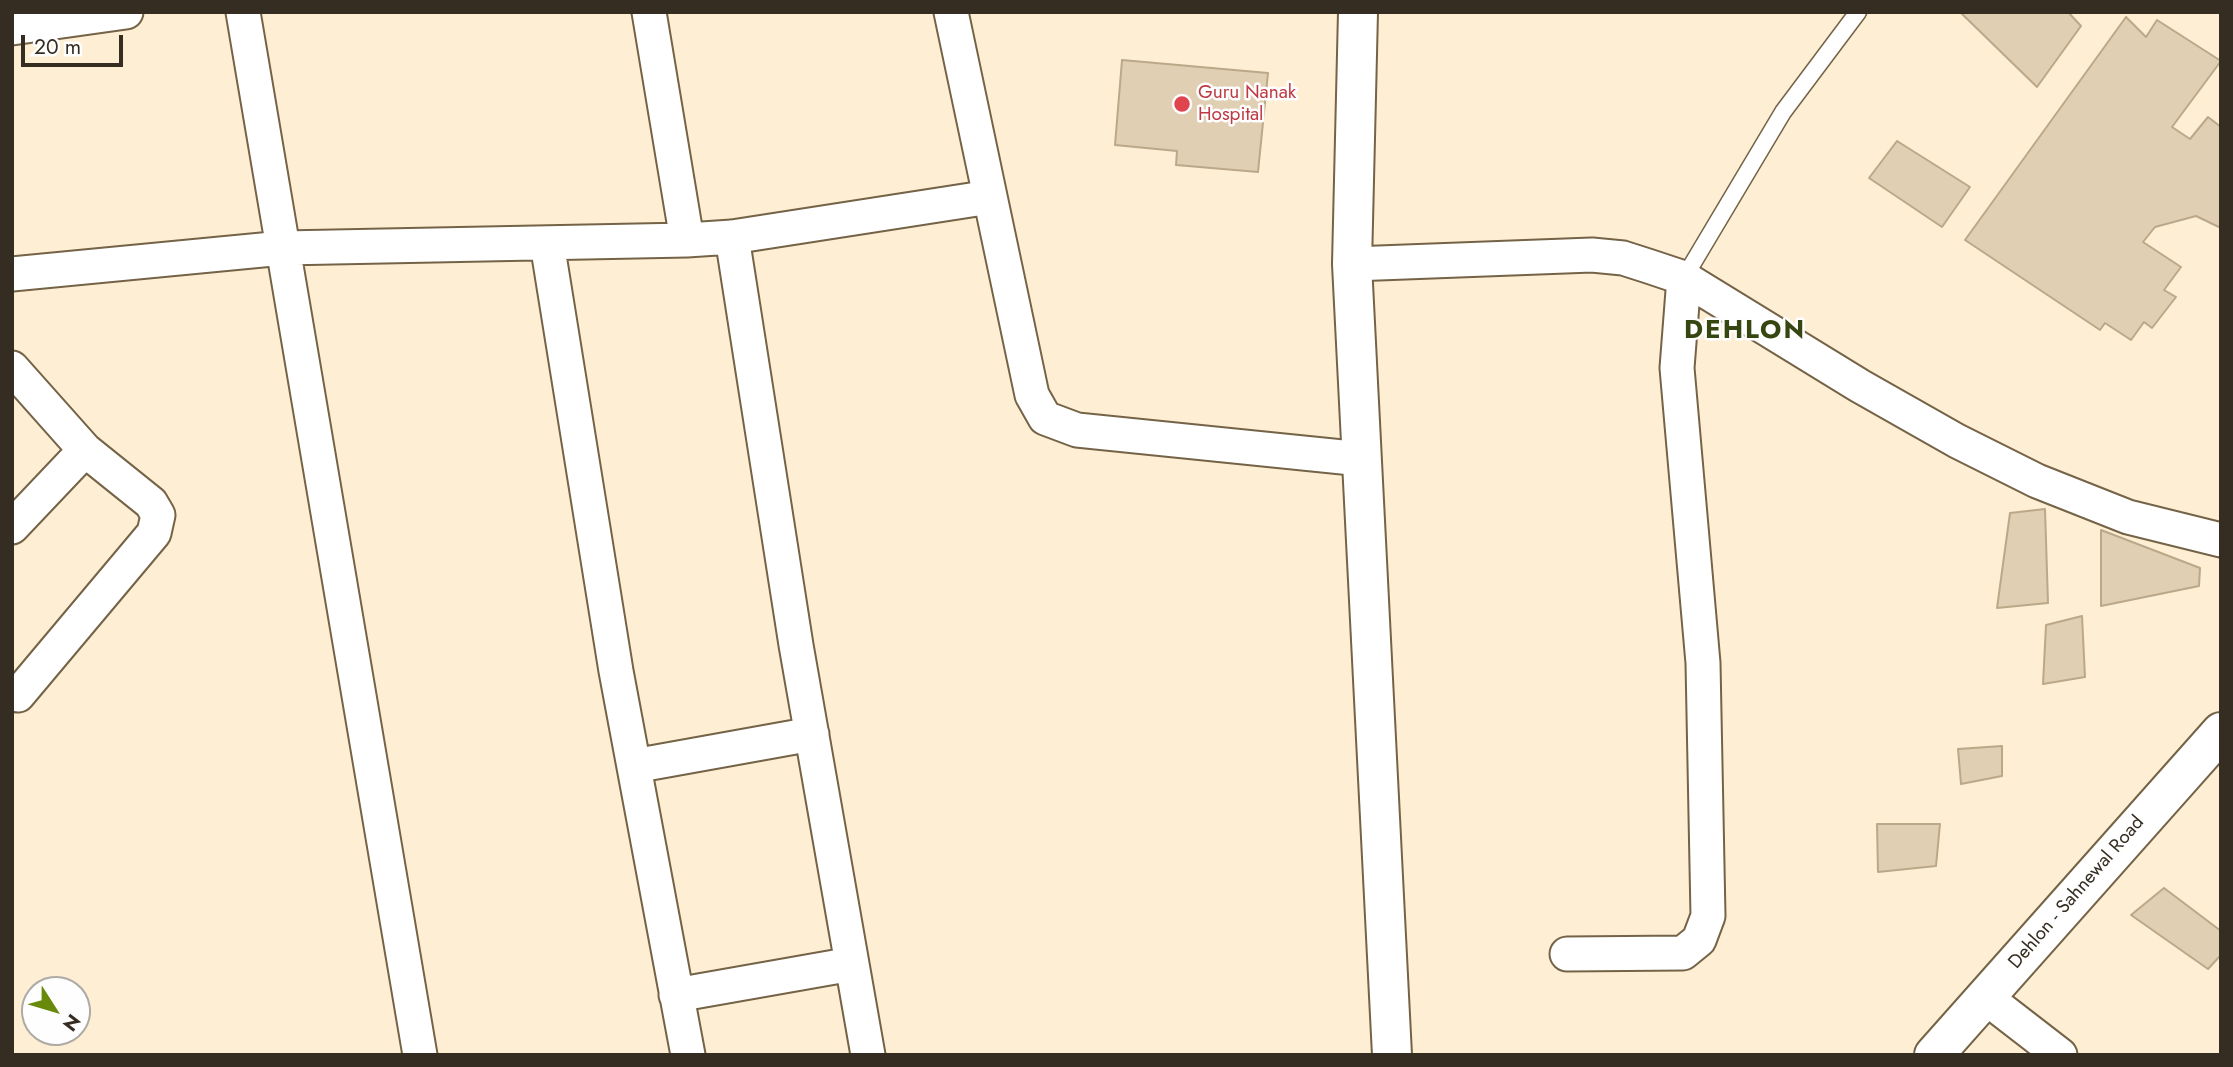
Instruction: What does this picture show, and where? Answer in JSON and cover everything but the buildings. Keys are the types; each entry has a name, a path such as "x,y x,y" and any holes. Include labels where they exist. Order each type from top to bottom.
{"street":[{"path":"12,28 126,12"},
{"path":"243,12 420,1055"},
{"path":"649,12 687,240"},
{"path":"951,12 1032,395 1045,418 1077,430 1362,459"},
{"path":"1359,12 1353,264 1392,1055"},
{"path":"12,274 283,248 732,237 990,197"},
{"path":"732,237 812,734 868,1055"},
{"path":"547,243 634,766 688,1055"},
{"path":"1353,264 1592,255 1623,258 1684,278 1872,393 1956,441 2037,481 2128,517 2221,540"},
{"path":"1567,954 1683,953 1699,940 1708,916 1703,663 1677,368 1684,278"},
{"path":"12,368 85,450 150,503 158,515 158,524 18,695"},
{"path":"12,527 85,450"},
{"name":"Dehlon - Sahnewal Road","path":"1934,1055 2221,732"},
{"path":"634,766 812,734"},
{"path":"676,995 852,964"},
{"path":"1985,997 2060,1055"}],"lane":[{"path":"1684,278 1783,112 1858,12"}],"place":[{"name":"Guru Nanak Hospital","path":"1182,104"}],"district":[{"name":"DEHLON","path":"1745,332"}]}
